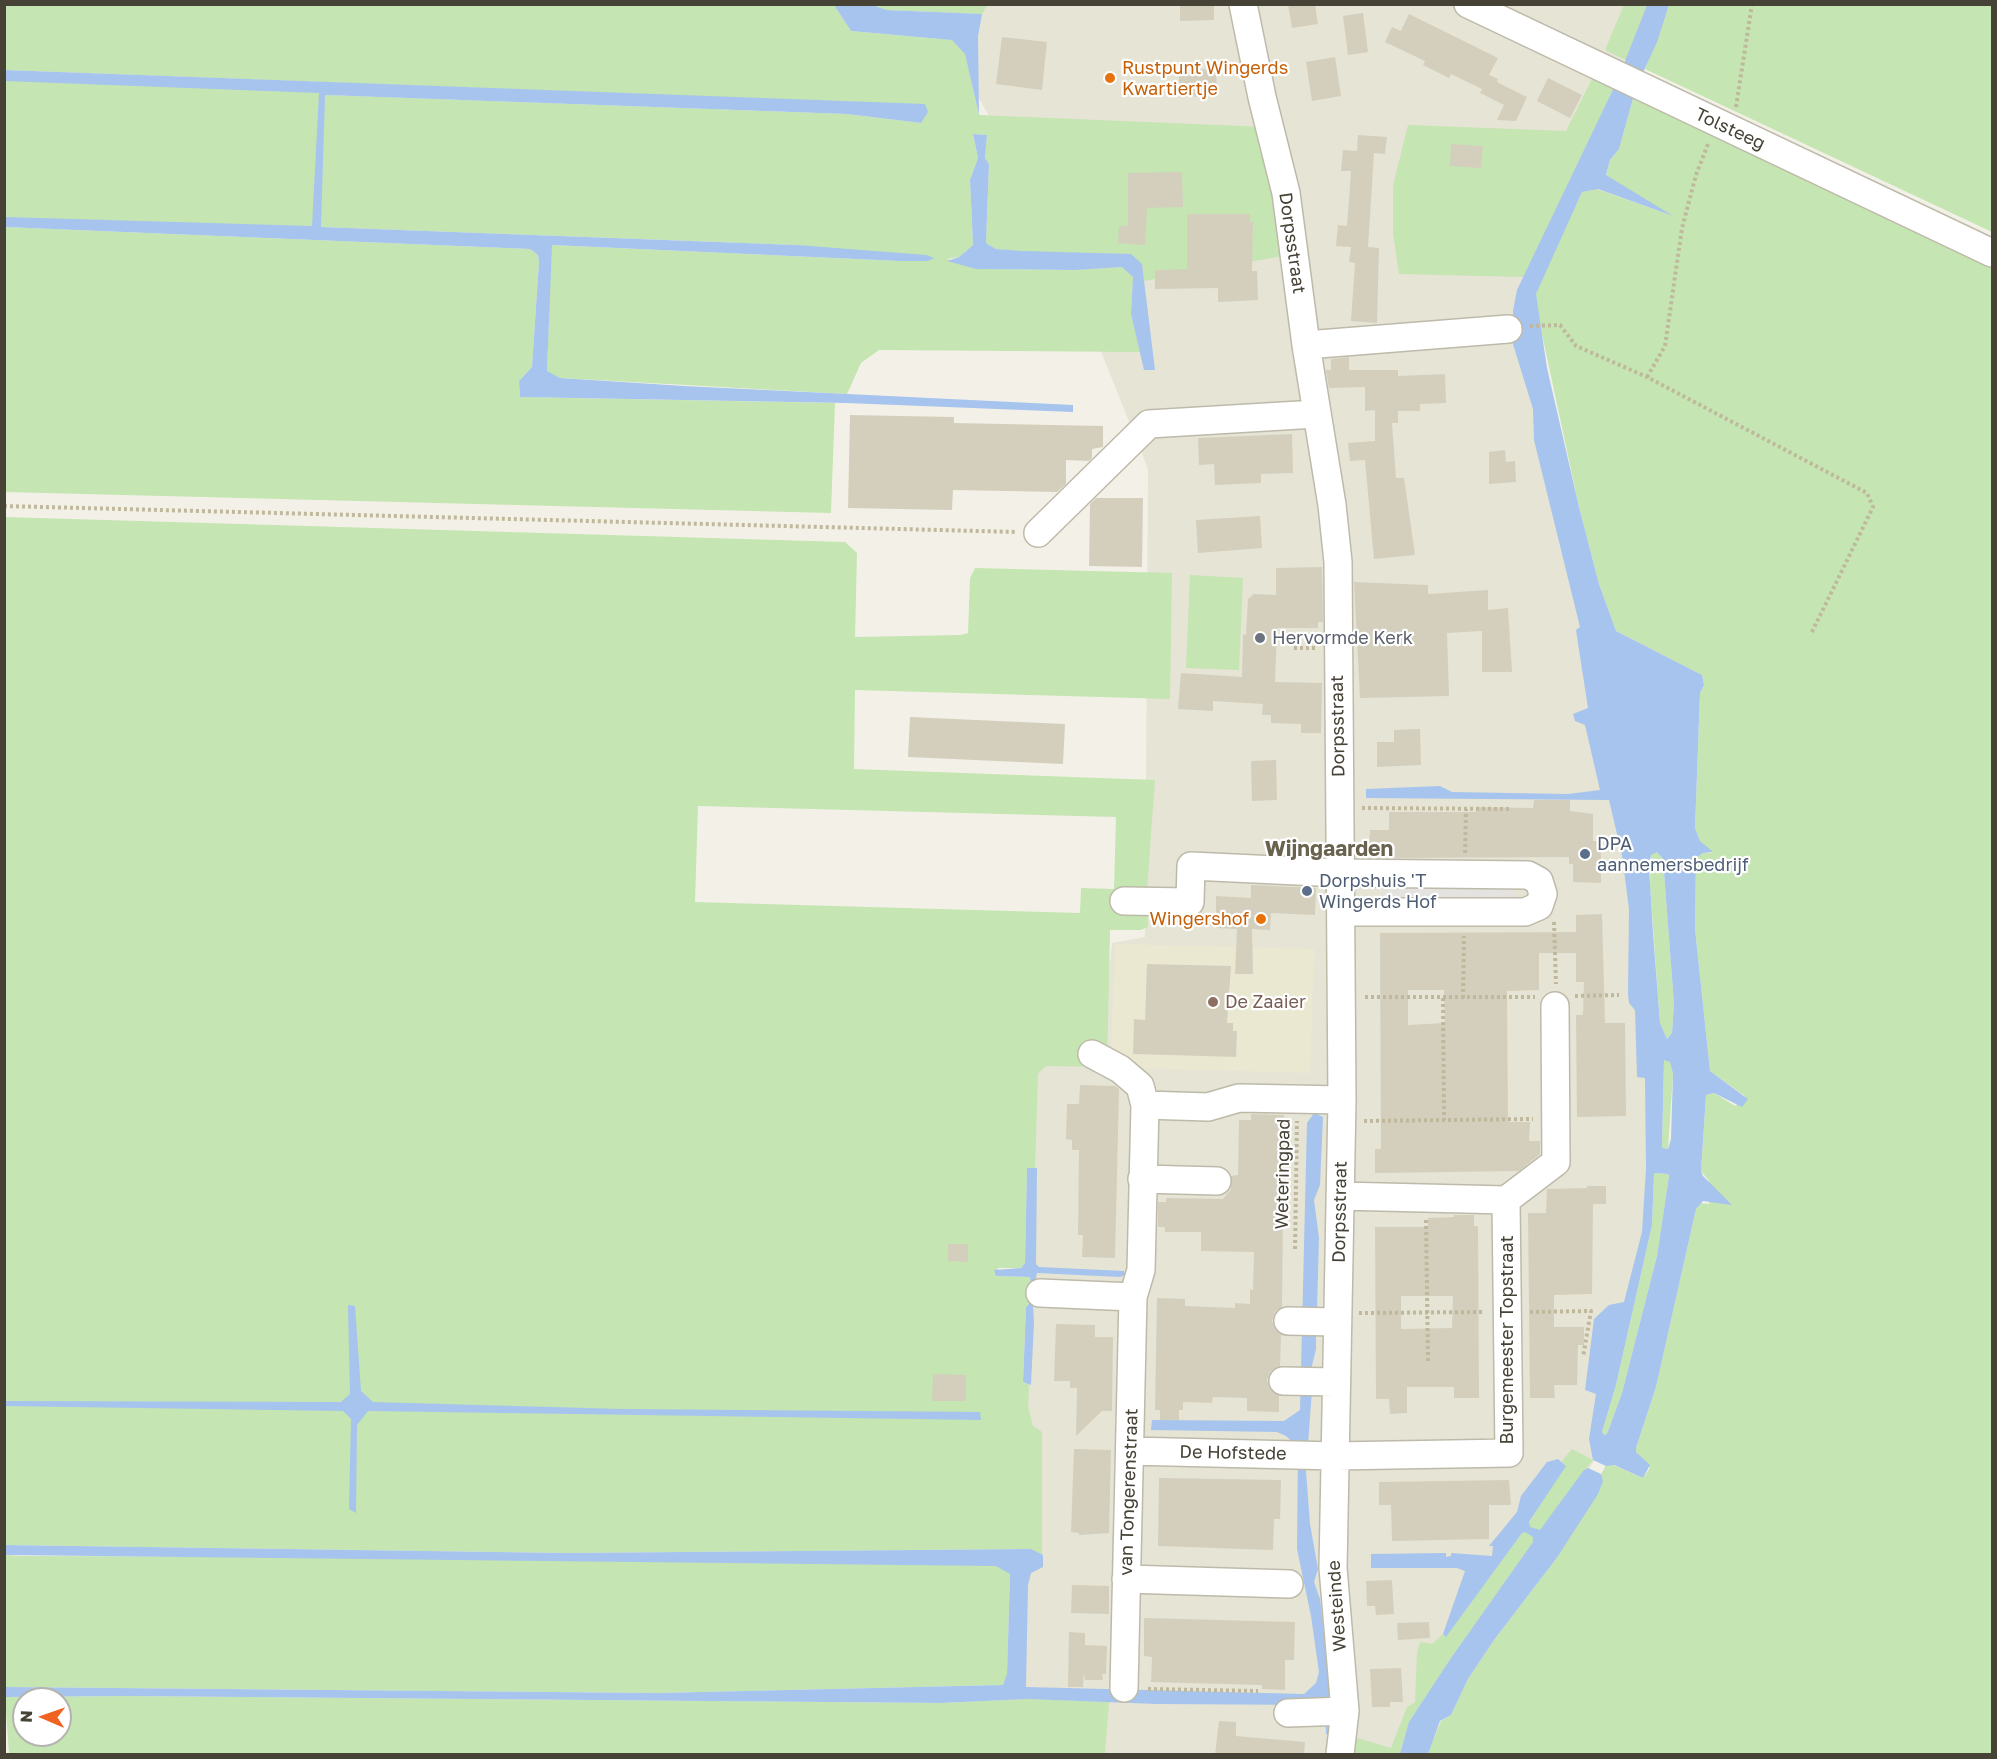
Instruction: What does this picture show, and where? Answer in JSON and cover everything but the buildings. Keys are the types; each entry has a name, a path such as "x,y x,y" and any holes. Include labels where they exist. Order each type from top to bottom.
{"street":[{"name":"Dorpsstraat","path":"1243,4 1262,97 1286,193 1316,414 1332,505 1338,562 1339,808 1342,912 1341,1197 1310,1321 1307,1381 1312,1455"},
{"name":"Tolsteeg","path":"1468,4 1992,254"},
{"path":"1306,345 1508,329"},
{"path":"1038,533 1149,424 1316,414"},
{"path":"1124,901 1190,902 1191,866 1340,873 1528,875 1539,881 1543,894 1539,906 1525,912 1342,912"},
{"path":"1341,1197 1506,1200 1556,1162 1556,1001"},
{"path":"1092,1053 1120,1069 1140,1086 1145,1104 1208,1107 1239,1098 1297,1099 1342,1111"},
{"name":"van Tongerenstraat","path":"1124,1688 1133,1297 1141,1270 1145,1104"},
{"path":"1142,1179 1217,1180"},
{"name":"Burgemeester Topstraat","path":"1312,1455 1509,1453 1506,1200"},
{"path":"1040,1293 1133,1297"},
{"name":"De Hofstede","path":"1130,1451 1312,1455"},
{"name":"Westeinde","path":"1312,1455 1333,1586 1334,1712 1340,1755"},
{"path":"1126,1579 1289,1584"},
{"path":"1288,1713 1334,1712"}],"path":[{"path":"1736,106 1752,4"},
{"path":"1647,377 1665,346 1682,228 1696,175 1710,139"},
{"path":"1544,324 1560,324 1576,346 1647,377 1867,493 1873,507 1812,632"},
{"path":"4,506 1038,533"},
{"path":"1339,808 1512,809"},
{"path":"1465,874 1466,809"},
{"path":"1543,894 1554,917 1556,1001"},
{"path":"1463,998 1464,912"},
{"path":"1342,997 1556,1001 1619,995"},
{"path":"1443,998 1444,1120"},
{"name":"Weteringpad","path":"1295,1249 1297,1099"},
{"path":"1342,1111 1444,1120 1555,1119"},
{"path":"1426,1198 1428,1360"},
{"path":"1124,1688 1258,1691"}],"shaded area":[{"name":"Wijngaarden","path":"926,5 1652,5 1526,310 1608,699 1647,1079 1646,1223 1596,1458 1400,1754 1012,1754 1036,1061 1099,1064 1112,943 1145,937 1148,469 1076,289 989,116"},
{"path":"1393,881 1521,882 1512,890 1517,897 1508,907 1370,907"},
{"name":"De Zaaier","path":"1115,944 1314,949 1310,1073 1138,1068 1111,1055"}],"green space":[{"path":"5,5 834,5 851,31 952,40 965,54 979,115 1266,127 1288,255 1144,281 1142,264 996,249 986,243 989,164 985,158 987,135 973,134 978,158 970,180 973,245 959,257 947,259 976,269 1075,270 1122,267 1133,277 1131,314 1140,352 879,350 861,363 847,394 560,378 547,372 551,245 900,261 797,245 321,227 321,220 320,229 5,218 5,77 326,90 327,95 847,114 921,123 925,105 5,70"},
{"path":"872,5 987,5 982,14 887,10"},
{"path":"1624,5 1647,5 1626,60 1605,50"},
{"path":"1669,5 1992,5 1992,232 1645,69"},
{"path":"1597,69 1618,79 1524,277 1399,274 1393,234 1393,186 1408,125 1566,131"},
{"path":"1636,88 1729,141 1992,266 1992,1754 1427,1754 1441,1721 1451,1715 1468,1679 1494,1640 1556,1559 1606,1465 1613,1465 1643,1478 1650,1468 1636,1452 1636,1448 1656,1387 1696,1209 1700,1203 1709,1204 1709,1181 1701,1171 1706,1095 1714,1093 1735,1106 1745,1096 1710,1071 1695,929 1696,858 1703,853 1712,853 1700,841 1695,828 1700,693 1704,685 1702,675 1616,631 1599,584 1579,507 1536,306 1536,294 1542,277 1582,192 1597,189 1670,215 1606,176 1610,160 1619,149"},
{"path":"5,227 530,249 538,255 539,262 532,367 519,381 520,397 835,403 831,513 5,492"},
{"path":"5,517 845,542 857,553 855,637 968,633 970,578 975,568 1172,573 1170,699 855,690 854,769 1155,780 1147,890 1148,927 1141,930 1110,930 1107,1067 1046,1066 1038,1074 1035,1168 1027,1168 1025,1263 1021,1268 998,1268 996,1276 1031,1277 1030,1303 1026,1307 1023,1382 1029,1385 1028,1406 1033,1426 1042,1432 1042,1555 1031,1549 566,1553 5,1545","holes":["698,806 1116,817 1114,889 1081,888 1080,913 695,902"]},
{"path":"1190,575 1243,578 1239,670 1186,668"},
{"path":"1657,851 1663,859 1674,1004 1672,1033 1667,1039 1660,1023 1650,885 1651,855"},
{"path":"1664,1060 1670,1061 1673,1074 1668,1149 1662,1148"},
{"path":"1654,1173 1669,1176 1657,1256 1622,1393 1607,1434 1604,1435 1602,1432 1616,1385 1652,1225"},
{"path":"1572,1449 1593,1460 1540,1530 1536,1531 1529,1527 1529,1523 1565,1466 1562,1461"},
{"path":"1525,1532 1533,1537 1533,1542 1409,1722 1400,1754 1348,1754 1354,1737 1391,1748 1407,1707 1415,1702 1417,1654 1420,1642 1432,1644 1443,1634 1446,1637"},
{"path":"5,1555 1024,1559 998,1566 1010,1573 1007,1675 1003,1685 658,1693 5,1687"},
{"path":"72,1696 941,1703 1028,1699 1109,1702 1105,1754 9,1754 5,1697 12,1697 12,1747 72,1747"}],"water":[{"path":"834,5 872,5 887,10 982,14 978,36 979,115 965,54 952,40 851,31"},
{"path":"1647,5 1669,5 1657,42 1636,88 1619,149 1610,160 1606,175 1673,216 1598,189 1582,192 1536,294 1547,368 1579,507 1599,584 1616,631 1702,675 1704,685 1700,693 1695,828 1700,841 1713,852 1703,853 1696,858 1695,929 1710,1071 1748,1099 1742,1107 1714,1093 1706,1095 1701,1171 1703,1176 1732,1205 1703,1201 1696,1209 1656,1387 1636,1448 1636,1452 1650,1465 1643,1478 1614,1465 1606,1466 1593,1460 1589,1439 1596,1394 1585,1390 1594,1319 1609,1305 1624,1302 1642,1232 1646,1169 1645,1078 1637,1077 1635,1010 1629,1003 1628,994 1629,909 1622,855 1609,800 1366,798 1366,789 1440,786 1452,792 1568,794 1600,790 1585,725 1575,721 1573,714 1588,708 1576,630 1580,627 1534,440 1533,409 1513,344 1513,311 1517,290 1618,79","holes":["1657,852 1663,859 1674,1004 1672,1033 1667,1039 1660,1023 1649,867 1651,855","1664,1060 1670,1062 1673,1074 1671,1139 1668,1149 1662,1148","1654,1173 1668,1174 1657,1256 1622,1393 1607,1434 1604,1435 1602,1432 1616,1385 1652,1225"]},
{"path":"5,70 925,104 928,112 921,123 847,114 325,95 321,227 797,245 926,255 934,258 928,261 900,261 552,245 547,371 560,378 1073,405 1073,412 846,403 520,397 519,381 532,367 539,262 538,255 530,249 5,227 5,217 312,226 319,93 5,81"},
{"path":"973,134 987,135 985,158 989,164 986,243 996,249 1022,251 1131,254 1142,264 1155,370 1144,370 1131,314 1133,277 1122,267 1075,270 976,269 947,261 959,257 973,245 970,180 978,158"},
{"path":"1314,1113 1323,1117 1320,1185 1314,1200 1319,1238 1317,1309 1313,1329 1316,1336 1316,1349 1310,1374 1312,1390 1306,1471 1310,1524 1318,1569 1314,1582 1320,1599 1332,1704 1330,1734 1326,1734 1325,1707 1322,1705 1157,1704 1028,1699 941,1703 72,1696 72,1688 658,1693 1003,1685 1007,1674 1010,1574 996,1566 5,1555 5,1545 566,1553 1031,1549 1043,1555 1043,1567 1031,1573 1028,1585 1026,1687 1304,1694 1316,1683 1319,1672 1311,1616 1297,1549 1298,1447 1286,1436 1277,1432 1151,1430 1152,1420 1284,1421 1300,1410 1307,1123"},
{"path":"1027,1168 1037,1168 1036,1264 1039,1267 1124,1271 1125,1275 1120,1277 1037,1273 1034,1287 1031,1287 1030,1277 996,1276 994,1270 1021,1268 1025,1263"},
{"path":"1030,1303 1033,1305 1034,1322 1031,1385 1023,1382 1026,1307"},
{"path":"348,1305 355,1306 361,1391 373,1402 622,1409 980,1412 981,1420 368,1411 357,1425 356,1513 349,1509 351,1419 343,1411 5,1406 5,1401 341,1402 350,1394"},
{"path":"1558,1459 1566,1466 1529,1522 1530,1527 1540,1530 1584,1470 1588,1468 1601,1474 1603,1481 1598,1494 1556,1559 1494,1640 1468,1679 1451,1715 1440,1721 1428,1754 1400,1754 1409,1722 1533,1542 1533,1537 1525,1532 1522,1533 1446,1637 1443,1634 1465,1571 1457,1568 1371,1568 1371,1554 1446,1553 1446,1557 1451,1556 1451,1553 1492,1556 1493,1546 1489,1546 1517,1512 1521,1496 1547,1462"},
{"path":"6,1687 12,1687 12,1697 5,1697"}],"place":[{"name":"Rustpunt Wingerds Kwartiertje","path":"1110,78"},
{"name":"Hervormde Kerk","path":"1260,638"},
{"name":"DPA aannemersbedrijf","path":"1585,854"},
{"name":"Dorpshuis 'T Wingerds Hof","path":"1307,891"},
{"name":"Wingershof","path":"1261,919"},
{"name":"De Zaaier","path":"1213,1002"}],"district":[{"name":"Wijngaarden","path":"1329,849"}]}
